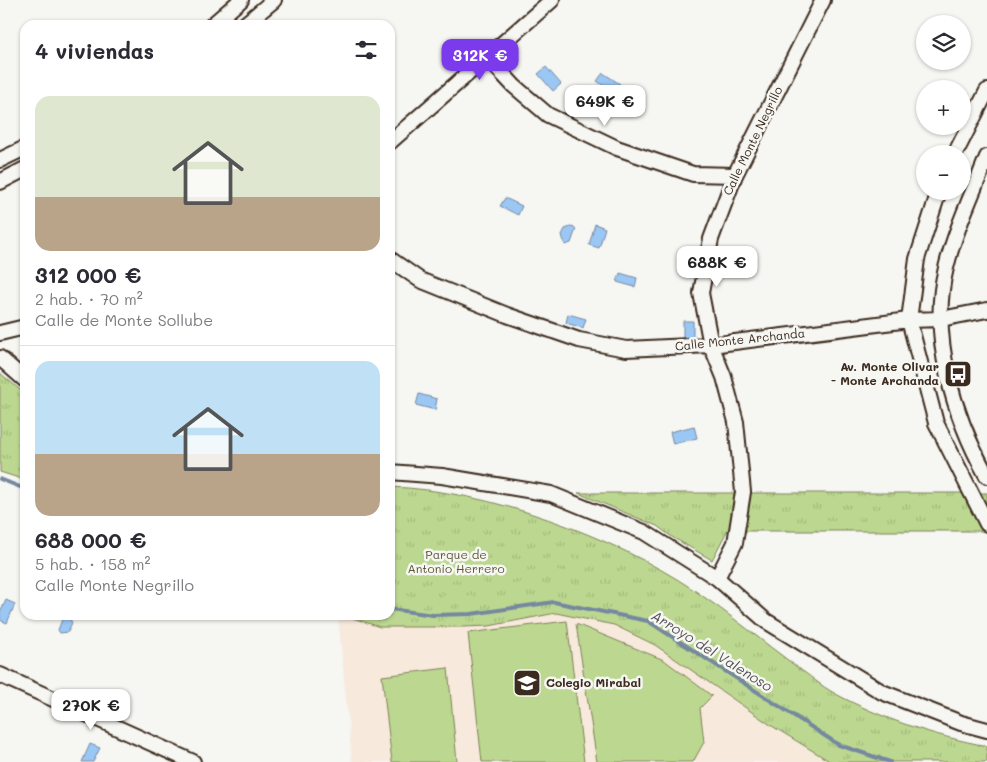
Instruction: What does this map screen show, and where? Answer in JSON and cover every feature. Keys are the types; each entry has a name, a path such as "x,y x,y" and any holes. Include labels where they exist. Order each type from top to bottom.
{"street":[{"path":"219,20 241,0"},
{"path":"250,20 274,0"},
{"path":"395,138 552,0"},
{"name":"Calle Monte Negrillo","path":"717,578 735,543 743,492 736,422 724,377 712,345 701,293 711,239 735,175 823,0"},
{"path":"487,57 514,86 548,115 617,148 693,174 735,175"},
{"path":"960,145 987,91"},
{"path":"0,160 20,150"},
{"path":"987,157 958,229 946,269 941,319 947,365 959,410 977,458 987,476"},
{"path":"0,182 20,172"},
{"path":"936,200 917,259 909,320 936,423 987,524"},
{"name":"Calle Monte Archanda","path":"395,263 420,280 507,316 579,340 626,349 712,345 909,320 941,319 987,310"},
{"path":"0,333 20,328"},
{"path":"0,358 20,376"},
{"path":"395,472 442,476 551,494 644,532 717,578 766,621 882,692 961,723 987,730"},
{"path":"0,675 193,762"}],"shaded area":[{"name":"Colegio Mirabal","path":"556,613 614,625 655,645 772,726 831,762 352,762 338,620 356,620 380,627 489,626"}],"green space":[{"path":"0,373 20,390 20,478 0,472"},
{"name":"Parque de Antonio Herrero","path":"395,487 428,490 467,497 548,519 588,534 662,570 694,590 829,690 871,711 909,726 987,746 987,762 831,762 772,726 655,645 614,625 556,613 489,626 380,627 358,620 395,620"},
{"path":"578,493 987,493 987,531 727,531 712,560 657,526"},
{"path":"567,621 584,762 482,762 468,633"},
{"path":"576,624 664,660 712,696 700,708 704,742 693,762 597,762"},
{"path":"448,668 457,762 392,762 382,676"}],"water":[{"path":"546,67 561,84 553,91 538,74"},
{"path":"603,73 620,84 614,93 597,81"},
{"path":"505,198 522,206 518,215 500,206"},
{"path":"595,224 605,228 599,248 589,245"},
{"path":"573,226 576,229 571,243 565,245 562,235 565,229"},
{"path":"620,273 637,278 635,287 617,282"},
{"path":"568,314 586,319 583,328 566,323"},
{"path":"683,321 693,321 693,342 683,342"},
{"path":"419,394 437,399 435,410 416,405"},
{"path":"694,426 697,438 673,444 670,432"},
{"path":"6,600 15,604 7,623 0,620 0,613"},
{"path":"62,620 70,620 72,623 68,632 60,633 58,630"},
{"path":"90,744 100,748 93,762 82,762"}],"waterway":[{"name":"Arroyo del Valenoso","path":"0,479 20,487"},
{"name":"Arroyo del Valenoso","path":"395,610 433,615 471,614 554,602 648,621 839,745 890,762"}],"place":[{"name":"Av. Monte Olivar - Monte Archanda","path":"958,374"},
{"name":"Colegio Mirabal","path":"527,683"}]}
